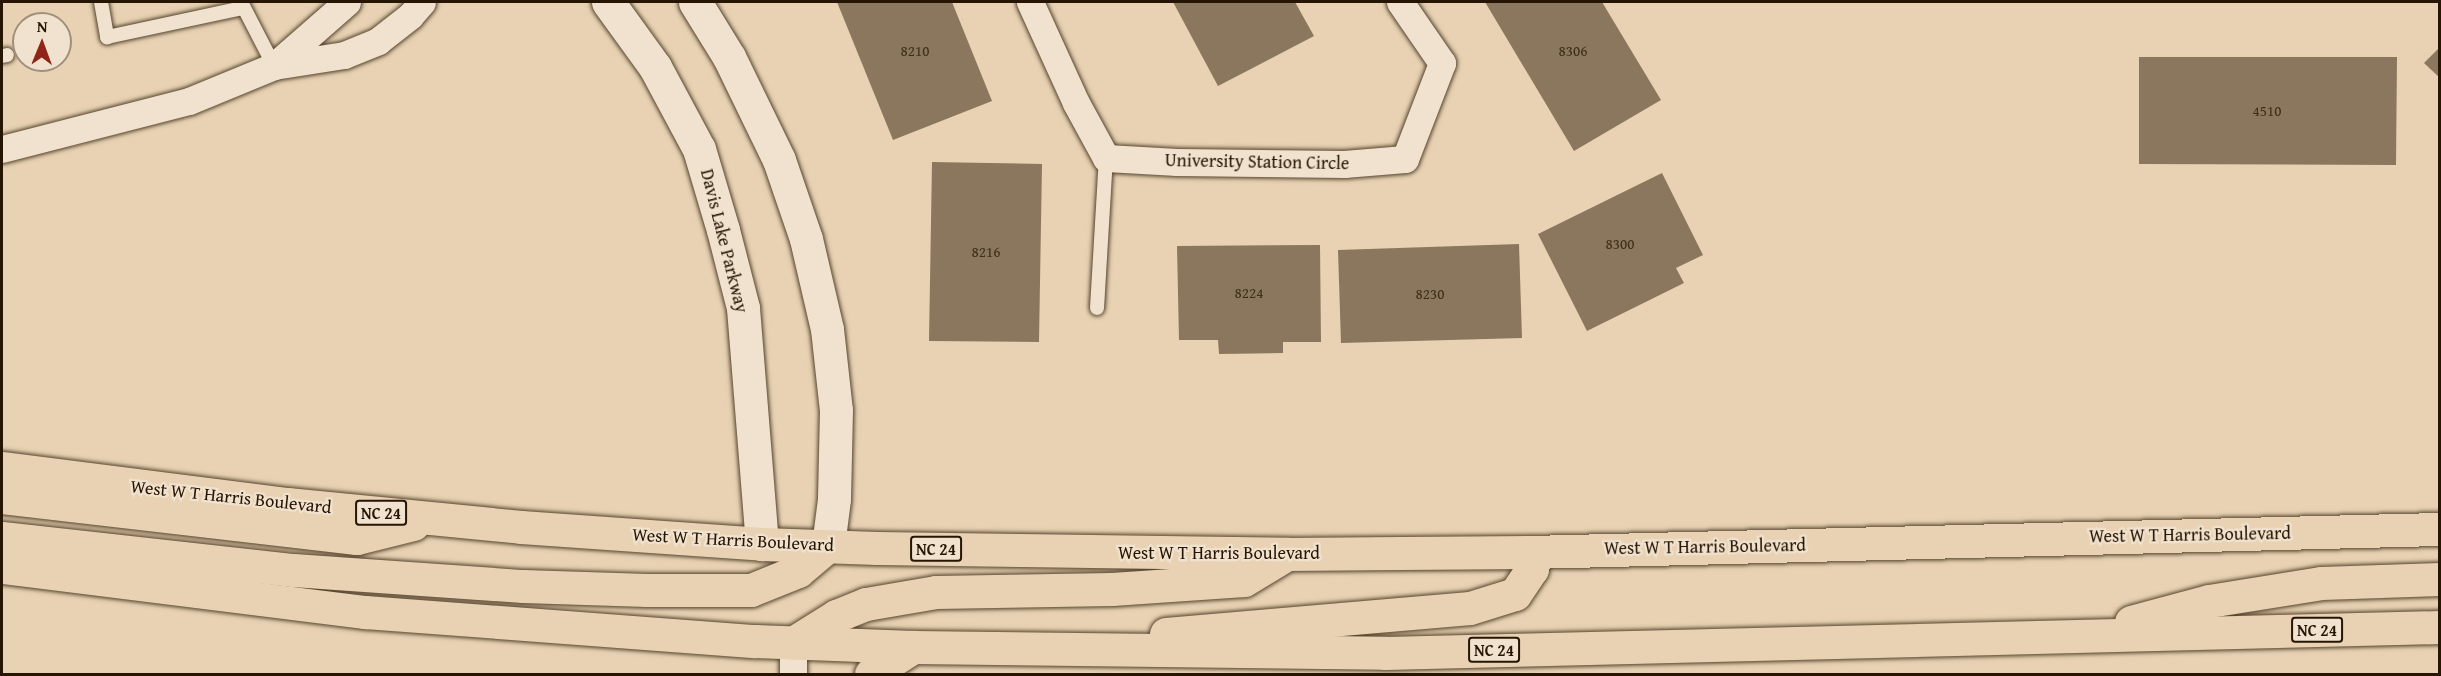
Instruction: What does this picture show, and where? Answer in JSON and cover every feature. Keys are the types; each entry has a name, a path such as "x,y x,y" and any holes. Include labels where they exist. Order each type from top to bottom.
{"main road":[{"name":"West W T Harris Boulevard","path":"2,468 275,502 435,518 762,544 828,546 1287,554 1530,552 2439,529"},
{"path":"2,497 357,538 435,518"},
{"path":"2,538 293,570 523,586 659,590 751,590 798,571 828,546"},
{"path":"1089,651 1180,631 1377,618 1470,608 1515,594 1532,569 1530,552"},
{"path":"793,659 836,616 866,604 936,592 1112,589 1244,580 1287,554"},
{"name":"NC 24","path":"2,567 365,612 793,659 913,647 1385,653 2439,627"},
{"path":"2080,636 2223,599 2321,583 2439,579"},
{"path":"871,675 913,647"}],"street":[{"path":"274,66 347,2"},
{"path":"2,149 189,101 274,66 344,55 378,41 410,16 422,2"},
{"name":"Davis Lake Parkway","path":"608,2 655,67 699,149 723,230 743,308 762,544"},
{"path":"695,2 729,57 779,160 806,239 827,329 836,410 834,500 828,546"},
{"path":"1030,2 1076,103 1106,158"},
{"name":"University Station Circle","path":"1106,158 1177,162 1344,164 1406,159 1442,63 1400,2"}],"lane":[{"path":"100,2 107,37 242,5 274,66"},
{"path":"1097,309 1106,158"}],"building":[{"path":"837,2 952,2 992,101 893,140"},
{"path":"1173,2 1295,2 1314,36 1218,86"},
{"path":"1485,2 1602,2 1661,100 1574,151"},
{"path":"2440,47 2440,78 2424,63"},
{"path":"2139,57 2397,57 2396,165 2139,164"},
{"path":"932,162 1042,164 1039,342 929,341"},
{"path":"1662,173 1703,255 1676,268 1684,283 1587,331 1538,234"},
{"path":"1519,244 1522,338 1341,343 1338,250"},
{"path":"1320,245 1321,342 1283,342 1283,353 1219,354 1218,340 1179,340 1177,246"}]}
